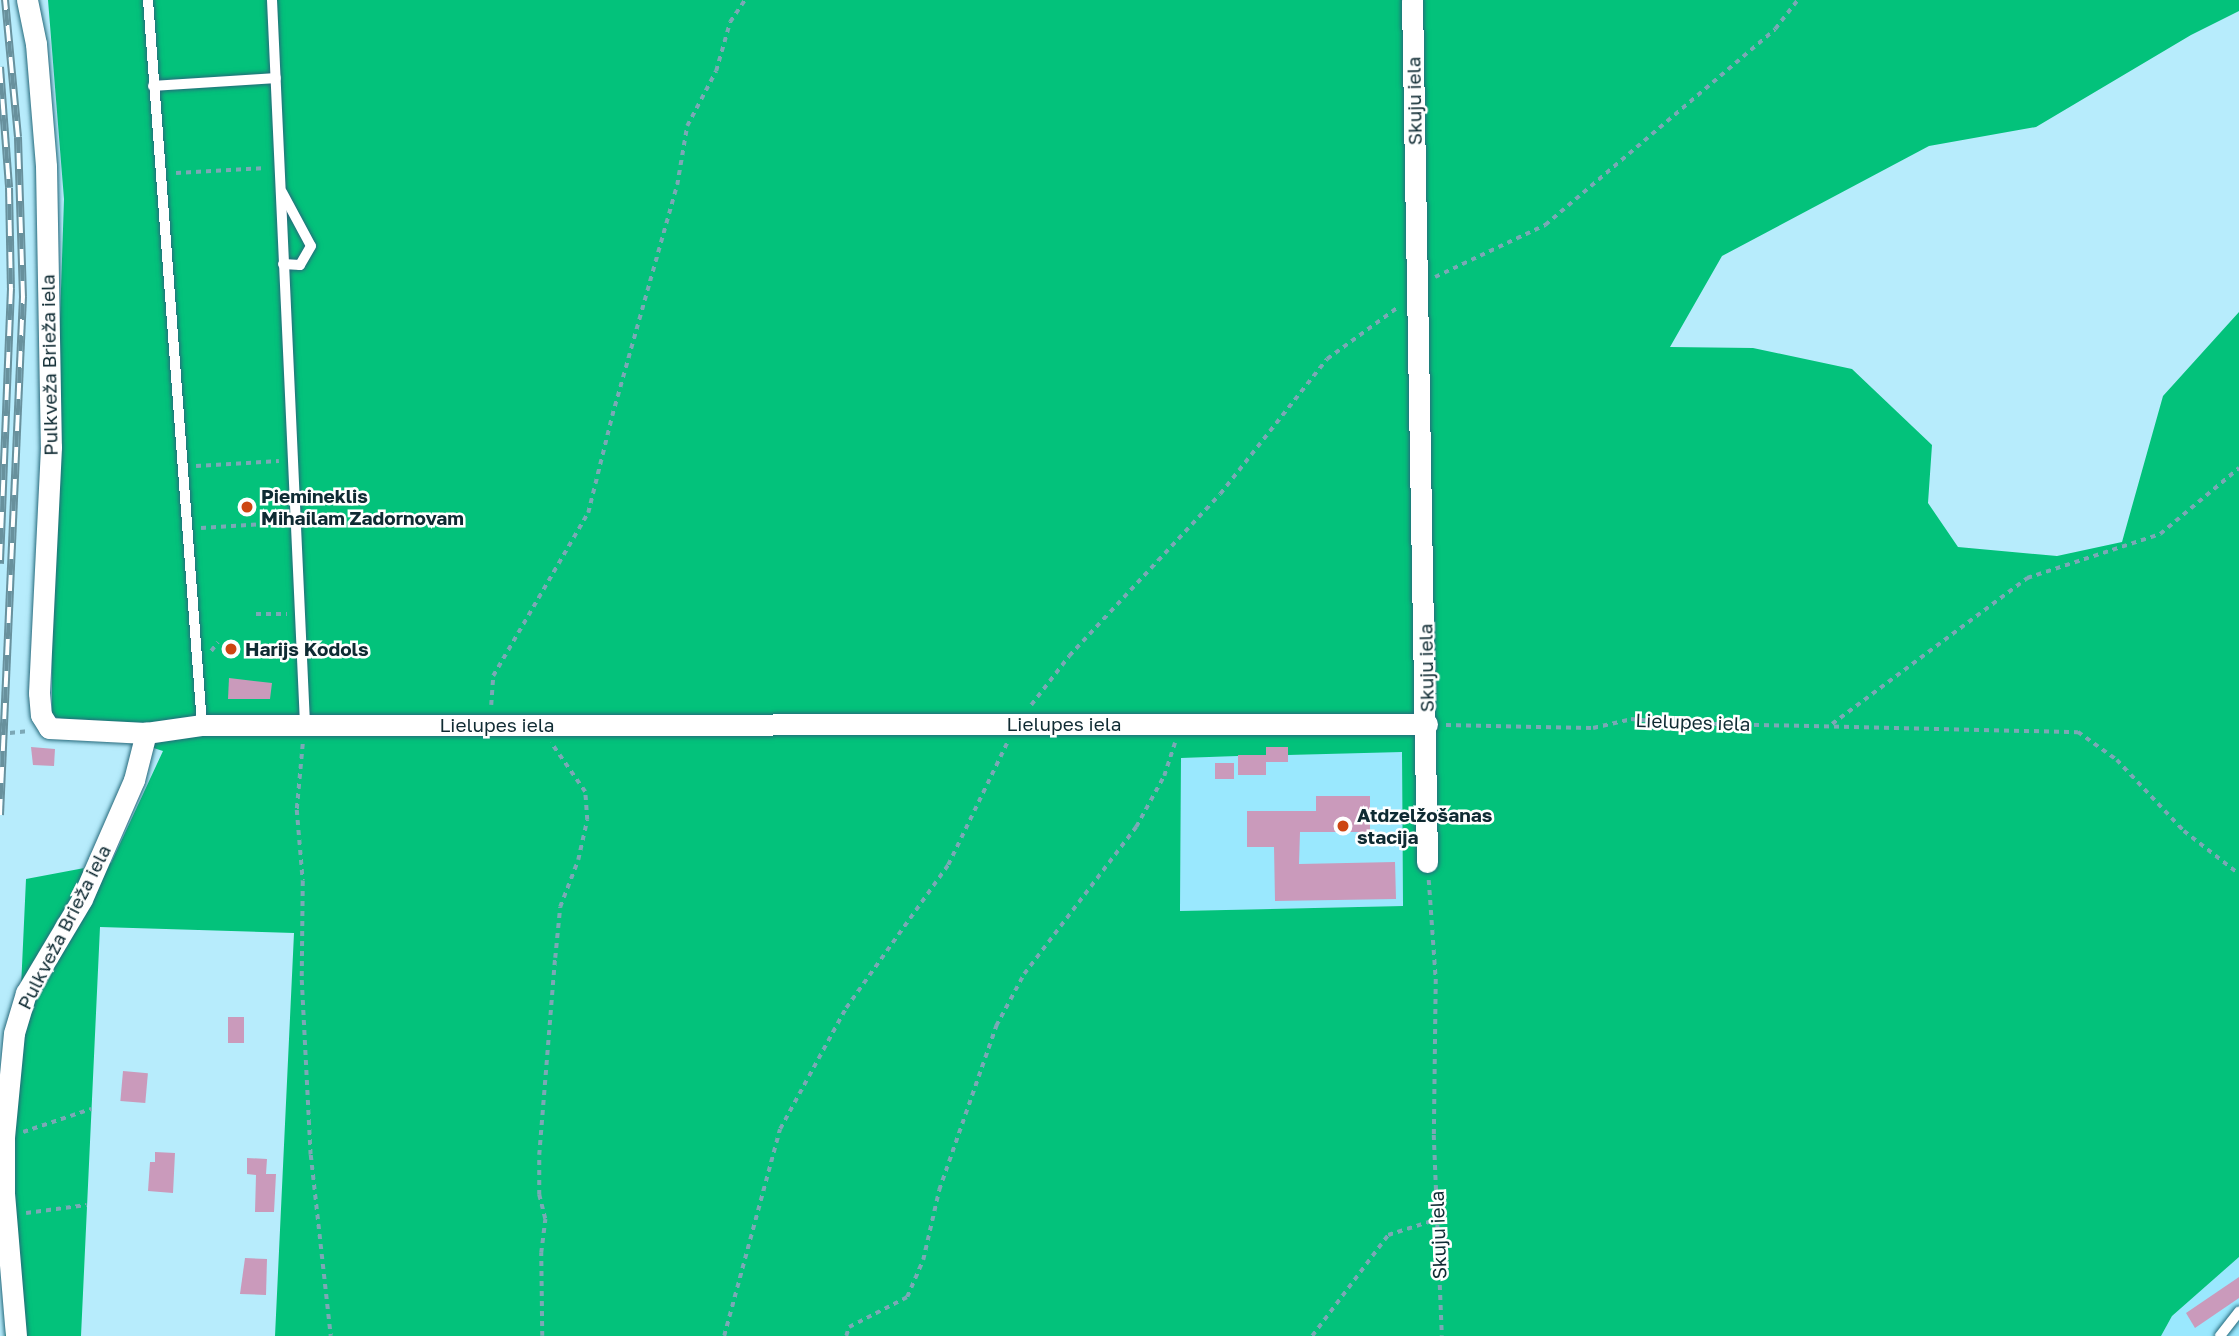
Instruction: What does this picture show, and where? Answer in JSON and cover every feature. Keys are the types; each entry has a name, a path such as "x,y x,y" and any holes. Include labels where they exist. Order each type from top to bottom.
{"street":[{"name":"Pulkveža Brieža iela","path":"27,0 36,44 46,166 51,447 38,692 41,715 49,728"},
{"name":"Skuju iela","path":"1412,0 1427,724 1427,862"},
{"name":"Lielupes iela","path":"49,728 146,733 202,725 1427,724"},
{"name":"Pulkveža Brieža iela","path":"16,1336 5,1216 4,1137 13,1033 26,993 82,899 134,780 146,733"}],"lane":[{"path":"148,0 202,725"},
{"path":"272,0 305,725"},
{"path":"153,86 276,78"},
{"path":"281,190 312,246 300,265 283,264"},
{"path":"2220,1336 2239,1312"}],"path":[{"path":"489,724 493,676 588,513 611,416 677,185 687,126 716,71 730,22 745,0"},
{"path":"724,1336 780,1129 846,1008 948,865 1016,724 1069,656 1220,494 1327,359 1391,315 1418,285 1545,225 1775,29 1798,0"},
{"path":"160,173 278,168"},
{"path":"183,467 293,460"},
{"path":"1831,726 2028,578 2160,534 2239,468"},
{"path":"189,528 296,523"},
{"path":"256,614 300,613"},
{"name":"Lielupes iela","path":"1427,724 1593,728 1631,719 1674,723 2078,732 2117,760 2184,831 2239,874"},
{"path":"305,725 297,810 303,881 302,980 311,1155 331,1336"},
{"path":"537,725 585,792 587,820 578,860 560,907 555,958 539,1155 539,1195 545,1219 541,1253 542,1336"},
{"path":"846,1336 849,1327 907,1297 923,1260 939,1190 996,1026 1024,974 1136,827 1164,776 1181,725"},
{"path":"0,734 19,733"},
{"name":"Skuju iela","path":"1427,862 1436,979 1434,1135 1441,1336"},
{"path":"4,1137 91,1109"},
{"path":"5,1216 86,1205"},
{"path":"1312,1336 1388,1235 1438,1219"}],"shaded area":[{"path":"1266,747 1289,755 1402,751 1403,906 1180,911 1181,758 1265,755"},
{"path":"2239,1257 2239,1336 2161,1336 2172,1316"}],"green space":[{"path":"48,0 2239,0 2239,11 2191,35 2036,127 1929,146 1722,256 1670,347 1753,348 1852,369 1932,445 1928,503 1958,547 2057,556 2122,542 2163,396 2239,312 2239,1257 2172,1316 2161,1336 275,1336 294,933 100,927 81,1336 5,1336 26,879 111,863 163,751 52,716 52,560 64,199","holes":["1266,748 1288,755 1402,752 1403,906 1180,911 1181,758 1266,755"]}],"building":[{"path":"229,678 272,683 270,699 228,699"},
{"path":"31,747 55,749 54,766 33,765"},
{"path":"1266,747 1288,747 1288,762 1266,762"},
{"path":"1238,755 1266,755 1266,775 1238,775"},
{"path":"1215,763 1234,763 1234,779 1215,779"},
{"path":"1316,796 1370,796 1370,832 1300,832 1299,864 1395,862 1396,899 1275,901 1274,847 1247,847 1247,811 1316,811"},
{"path":"228,1017 244,1017 244,1043 228,1043"},
{"path":"123,1071 148,1073 145,1103 120,1101"},
{"path":"155,1152 175,1153 173,1193 148,1191 150,1162 155,1162"},
{"path":"247,1158 267,1159 266,1174 276,1174 274,1212 255,1212 256,1175 247,1174"},
{"path":"245,1258 267,1259 266,1295 240,1294"},
{"path":"2239,1277 2239,1298 2195,1328 2186,1313"}],"railway":[{"path":"0,815 23,297 18,137 5,0"},
{"path":"0,67 9,188 11,288 0,564"}],"place":[{"name":"Piemineklis Mihailam Zadornovam","path":"247,507"},
{"name":"Harijs Kodols","path":"231,649"},
{"name":"Atdzelžošanas stacija","path":"1343,826"}]}
